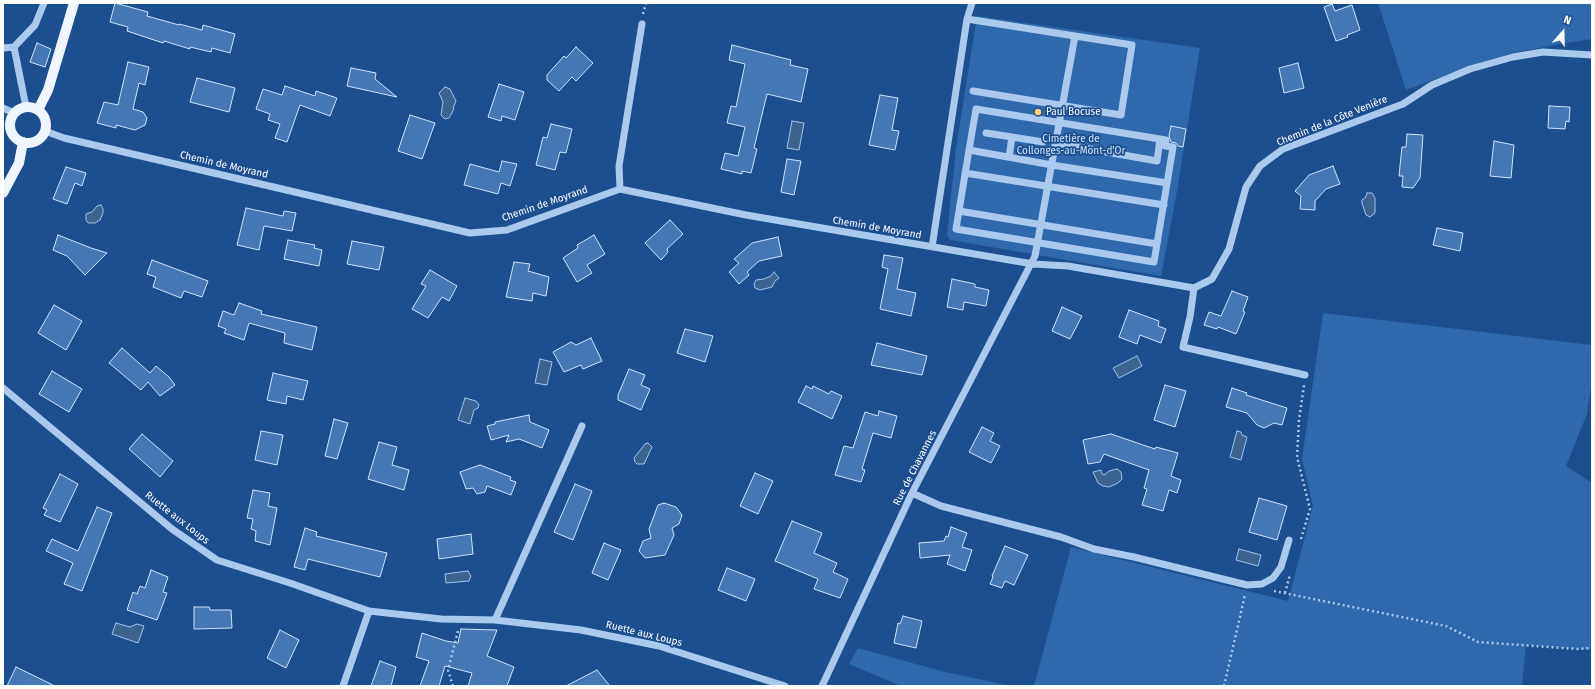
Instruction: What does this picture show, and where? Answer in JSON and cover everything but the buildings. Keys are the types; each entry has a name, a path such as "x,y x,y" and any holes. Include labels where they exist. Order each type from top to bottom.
{"main road":[{"path":"38,110 48,90 74,3"},
{"path":"26,107 38,110 46,123 45,131 42,136 36,141 30,143 17,139 12,134 10,127 14,113 19,109 26,107"},
{"path":"3,193 19,163 24,142"}],"street":[{"path":"3,48 14,46 35,25 44,3"},
{"path":"932,247 967,19 972,3"},
{"path":"967,19 1132,45 1121,115 973,92"},
{"path":"620,189 619,166 642,24"},
{"name":"Rue de Chavannes","path":"822,686 912,494 1032,264 1042,225 1075,36"},
{"path":"14,46 26,107"},
{"name":"Chemin de la Côte Venière","path":"1194,288 1212,279 1229,249 1246,187 1260,166 1283,149 1403,104 1432,85 1470,69 1513,57 1543,52 1592,56"},
{"path":"3,108 14,113"},
{"path":"976,109 1059,122 1166,140 1165,146 1173,147 1154,262 956,230 976,109"},
{"name":"Chemin de Moyrand","path":"45,131 64,138 470,233 507,230 620,189 746,216 1032,264"},
{"path":"986,133 1043,142"},
{"path":"1009,157 1012,137"},
{"path":"1056,143 1157,161 1160,139"},
{"path":"969,150 1167,183"},
{"path":"965,173 1164,205"},
{"path":"959,211 1157,244"},
{"path":"1032,264 1068,266 1194,288 1190,317 1183,347 1306,375"},
{"name":"Ruette aux Loups","path":"3,388 172,529 217,560 290,583 369,611 441,619 495,620 581,630 659,646 785,686"},
{"path":"495,620 582,426"},
{"path":"912,494 941,506 1062,537 1094,549 1247,584 1262,584 1273,578 1281,567 1289,540"},
{"path":"343,686 369,611"}],"path":[{"path":"1299,544 1310,508 1297,456 1299,420 1306,375"},
{"path":"1285,593 1291,572"},
{"path":"1224,686 1247,584"},
{"path":"1270,590 1446,626 1478,642 1577,649 1592,648"},
{"path":"453,686 448,670 461,620"}],"green space":[{"path":"1378,3 1592,3 1592,39 1514,53 1478,63 1406,90"},
{"name":"Cimetière de Collonges-au-Mont-d'Or","path":"977,16 1200,48 1176,197 1161,276 950,240 947,235 956,148"},
{"path":"1323,313 1592,345 1592,380 1587,414 1566,466 1592,483 1592,650 1526,645 1522,686 1034,686 1071,547 1288,601 1313,506 1302,459"},
{"path":"858,648 945,672 1012,686 901,686 849,664"}],"shaded area":[{"path":"445,87 450,89 456,101 449,118 445,119 441,115 443,102 439,93"},
{"path":"792,121 804,123 799,150 787,148"},
{"path":"1367,193 1372,193 1375,198 1375,213 1370,217 1366,215 1362,203 1362,200 1366,197"},
{"path":"101,205 103,213 100,220 95,223 88,223 86,220 86,214 92,212 97,206"},
{"path":"774,272 779,278 775,281 772,287 760,290 755,288 754,284 756,280 771,276"},
{"path":"1137,356 1142,366 1119,378 1113,368"},
{"path":"540,359 552,362 547,385 535,383"},
{"path":"465,398 476,401 479,405 478,408 474,410 470,424 458,420"},
{"path":"1237,431 1241,432 1242,435 1247,437 1241,460 1230,457"},
{"path":"648,443 652,447 644,464 637,464 634,458 645,444"},
{"path":"1117,469 1121,472 1122,479 1118,483 1109,487 1098,483 1093,472 1101,470 1102,474 1104,475 1109,471"},
{"path":"1239,549 1261,555 1258,566 1236,560"},
{"path":"468,571 471,576 469,581 446,583 445,574"},
{"path":"116,623 130,627 137,624 144,626 138,643 112,634"}],"place":[{"name":"Paul Bocuse","path":"1038,112"}]}
